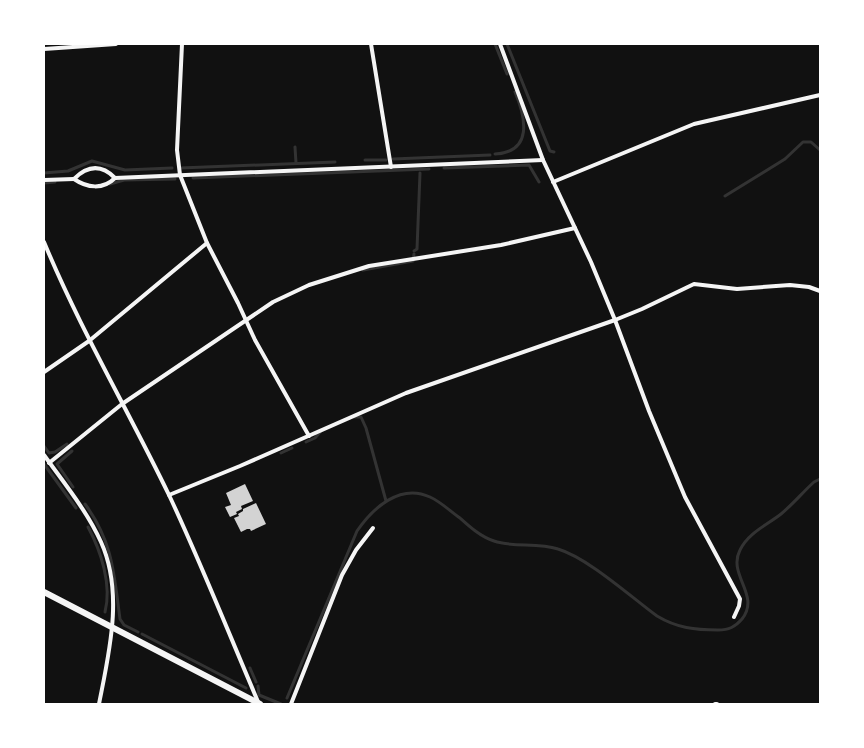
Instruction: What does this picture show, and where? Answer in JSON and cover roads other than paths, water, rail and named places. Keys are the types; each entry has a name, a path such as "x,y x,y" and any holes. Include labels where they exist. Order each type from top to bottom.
{"main road":[{"path":"44,591 259,704"}],"street":[{"path":"46,47 116,44"},
{"path":"182,44 177,150 180,175 207,243 272,371 309,436"},
{"path":"371,44 391,167"},
{"path":"500,44 543,160 615,320 649,411 685,497 740,599 734,616"},
{"path":"553,182 694,124 820,95"},
{"path":"44,180 74,179 84,185 98,186 114,178 543,160"},
{"path":"74,179 81,172 92,168 104,169 114,178"},
{"path":"49,463 122,404 273,302 309,285 369,267 501,245 575,228"},
{"path":"44,242 89,340 169,495 259,704"},
{"path":"44,372 89,340 207,243"},
{"path":"169,495 406,393 615,320 694,284 737,289 790,285 820,291"},
{"path":"44,455 84,510 102,543 108,562 113,628 99,705"},
{"path":"291,705 342,575 356,550 373,528"}],"waterway":[{"path":"495,44 507,74"},
{"path":"507,44 550,151 554,152"},
{"path":"495,154 507,152 516,147 521,140 524,123 515,92"},
{"path":"725,196 785,159 803,142 811,142 820,150"},
{"path":"295,147 296,163"},
{"path":"393,159 490,155"},
{"path":"365,160 386,160"},
{"path":"44,173 68,171 92,161 125,170 172,168"},
{"path":"180,168 335,162"},
{"path":"444,168 529,165 539,182"},
{"path":"193,178 429,169"},
{"path":"414,251 417,249 420,173"},
{"path":"110,184 124,180 175,179"},
{"path":"44,183 55,182"},
{"path":"363,270 413,261 414,254"},
{"path":"354,417 361,417 366,428 386,501"},
{"path":"306,442 315,438 321,431"},
{"path":"44,446 49,453 67,444"},
{"path":"281,453 292,448"},
{"path":"72,451 57,464 73,487"},
{"path":"44,464 76,508"},
{"path":"287,698 357,531 371,514 388,500 408,493 419,493 430,497 489,539 509,544 550,547 570,554 596,569 657,616 672,623 694,629 722,630 737,624 747,610 748,602 737,559 743,544 820,479"},
{"path":"85,504 107,545 114,573 120,619 124,625 138,632"},
{"path":"88,527 104,568 107,591 105,612"},
{"path":"142,634 246,688"},
{"path":"250,668 256,682"},
{"path":"258,686 259,695 281,704"}]}
